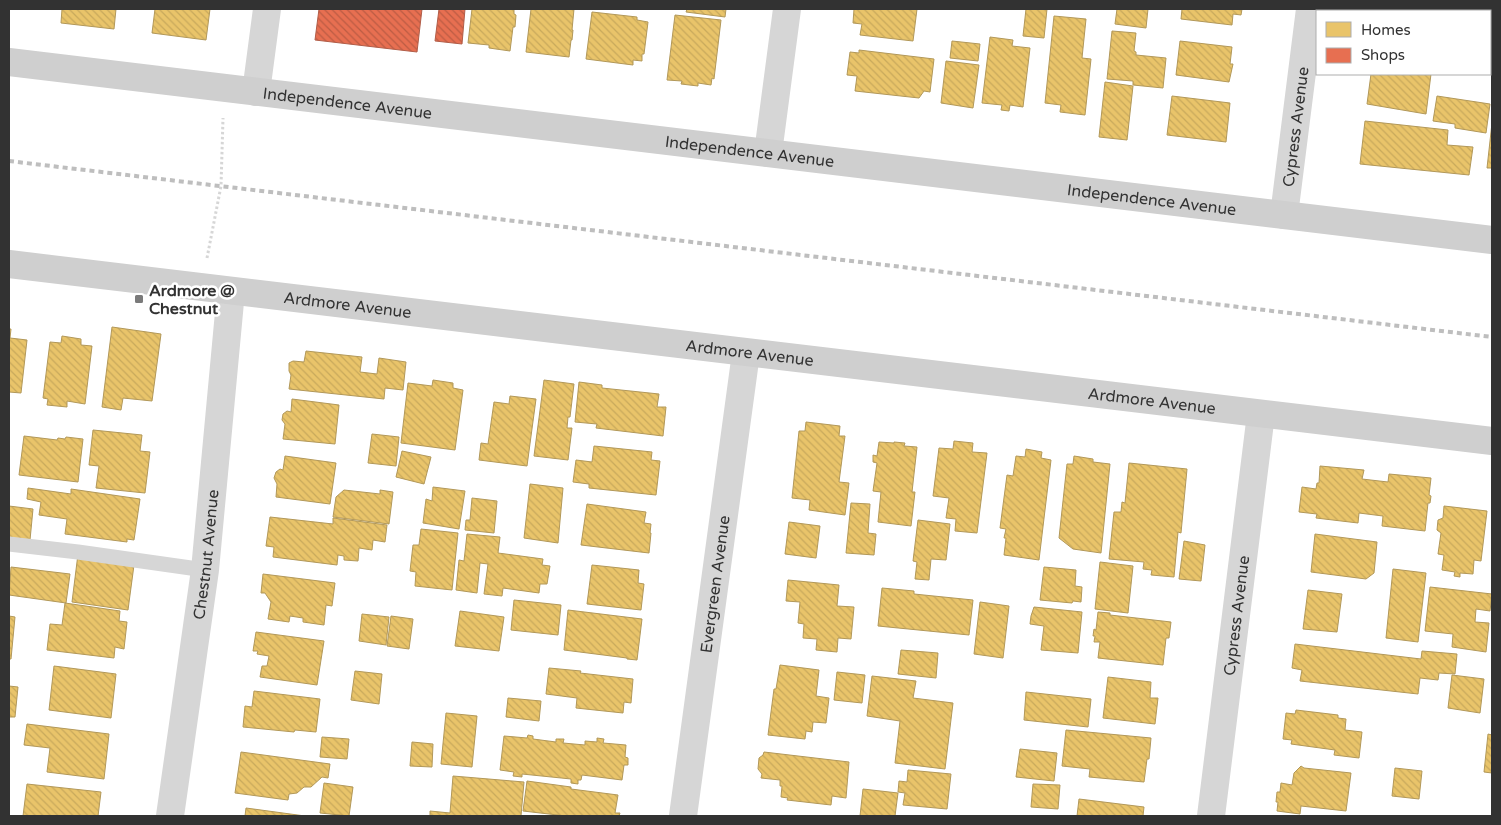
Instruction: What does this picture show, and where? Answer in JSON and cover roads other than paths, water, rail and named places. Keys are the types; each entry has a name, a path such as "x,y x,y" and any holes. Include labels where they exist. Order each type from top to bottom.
{"street":[{"path":"256,92 267,9"},
{"path":"768,153 787,9"},
{"name":"Cypress Avenue","path":"1284,215 1310,9"},
{"name":"Independence Avenue","path":"9,62 1492,240"},
{"name":"Ardmore Avenue","path":"9,264 1492,442"},
{"name":"Chestnut Avenue","path":"170,816 205,570 231,291"},
{"name":"Evergreen Avenue","path":"682,816 746,352"},
{"name":"Cypress Avenue","path":"1211,816 1261,414"}],"lane":[{"path":"9,544 205,570"}],"railway":[{"path":"9,161 1492,337"}],"place":[{"name":"Ardmore @ Chestnut","path":"139,299"}]}
